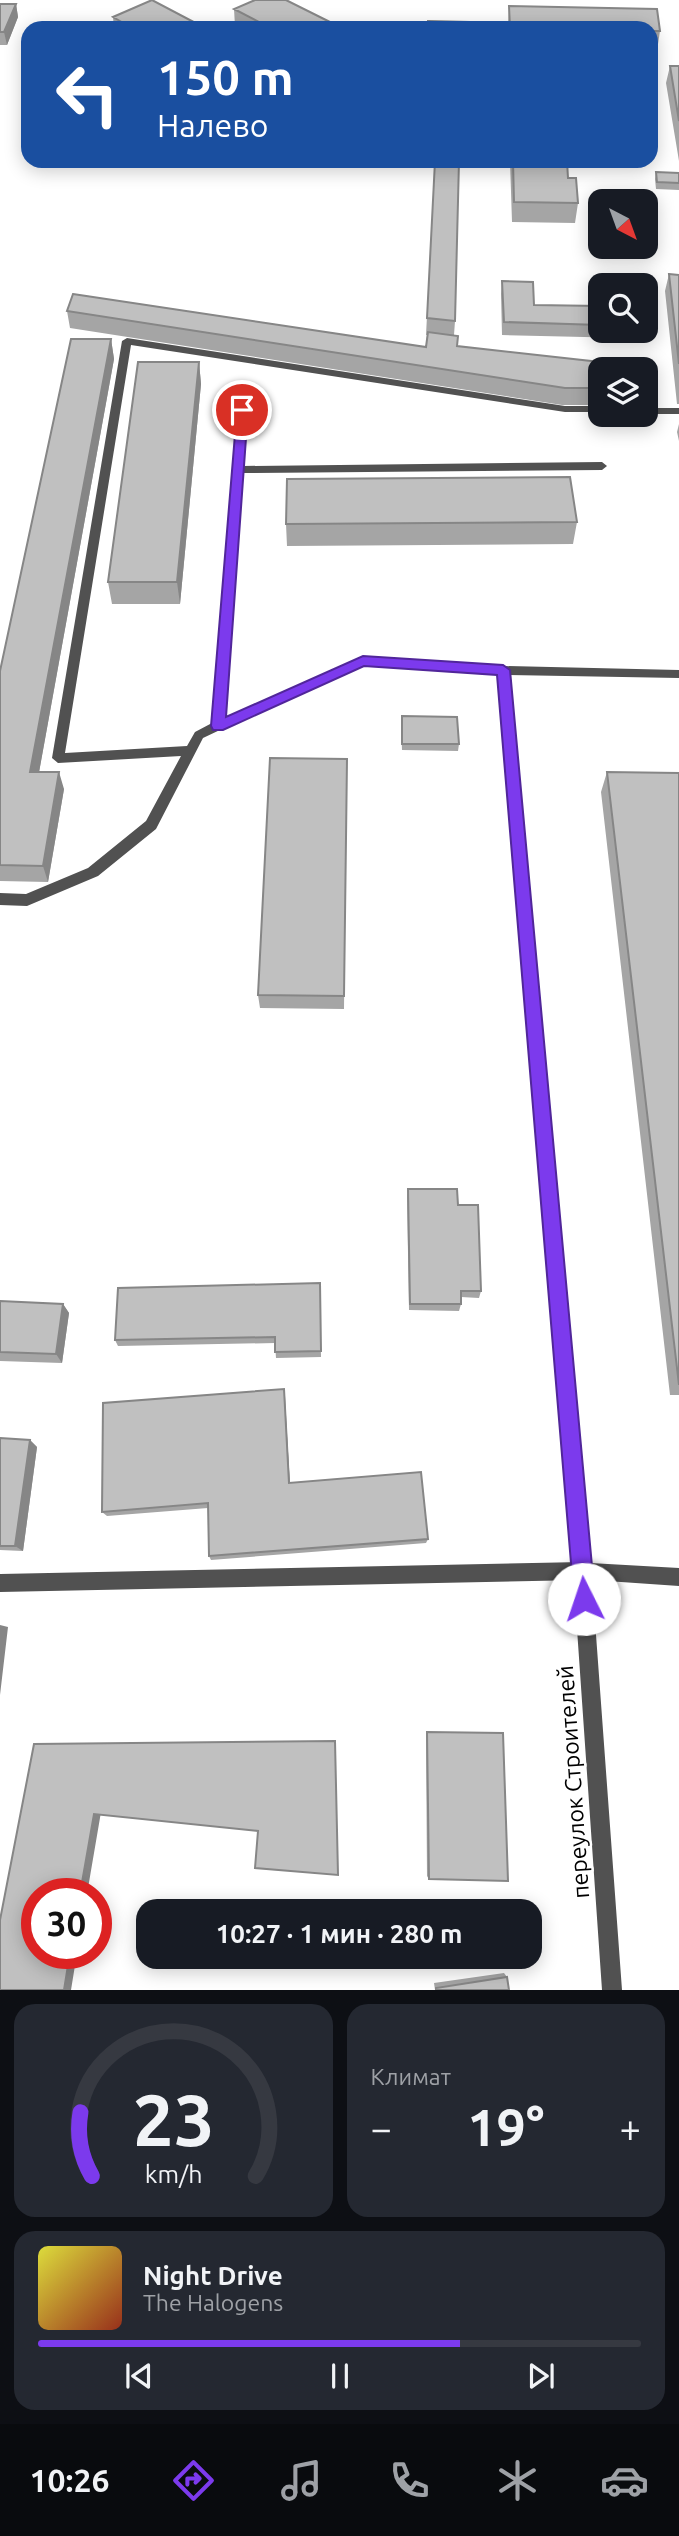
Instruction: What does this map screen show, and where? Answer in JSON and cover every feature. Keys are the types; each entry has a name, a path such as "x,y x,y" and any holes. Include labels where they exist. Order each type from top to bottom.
{"street":[{"path":"190,751 58,758 127,341 565,409 588,410"},
{"path":"218,726 242,410"},
{"path":"658,411 679,411"},
{"path":"238,470 603,466"},
{"path":"0,899 27,900 93,872 151,825 199,735 363,661 503,670 679,674"},
{"name":"переулок Строителей","path":"503,670 582,1571 612,1990"},
{"path":"0,1583 582,1571 679,1577"}],"building":[{"path":"152,0 192,21 120,21 113,17"},
{"path":"255,0 286,0 328,21 257,21 234,9"},
{"path":"0,4 16,4 4,32 0,32"},
{"path":"509,6 657,9 660,31 658,21 510,21"},
{"path":"670,66 679,66 679,121"},
{"path":"435,168 459,168 455,321 427,318"},
{"path":"513,168 567,168 568,178 576,178 578,203 514,202"},
{"path":"656,172 679,173 679,183 657,182"},
{"path":"669,274 679,275 679,364"},
{"path":"502,281 533,282 534,305 588,306 588,325 504,322"},
{"path":"73,294 426,347 428,332 458,336 457,346 588,361 588,388 565,388 67,311"},
{"path":"71,339 111,339 30,772 59,772 43,866 0,865 0,671"},
{"path":"138,362 199,362 177,582 108,582"},
{"path":"570,477 577,522 286,524 287,479"},
{"path":"402,716 457,717 459,744 402,744"},
{"path":"270,758 347,759 344,996 258,995"},
{"path":"607,772 679,773 679,1385"},
{"path":"408,1189 457,1189 458,1205 478,1205 481,1291 461,1291 461,1304 410,1304"},
{"path":"320,1283 321,1351 275,1352 275,1337 115,1340 118,1288"},
{"path":"0,1301 63,1304 56,1354 0,1352"},
{"path":"284,1389 289,1483 421,1472 428,1539 209,1556 208,1503 102,1512 103,1403"},
{"path":"0,1438 30,1440 15,1546 0,1546"},
{"path":"427,1732 503,1733 508,1881 429,1879"},
{"path":"335,1741 338,1875 255,1868 258,1831 94,1814 83,1878 21,1878 21,1969 67,1969 64,1990 0,1990 0,1920 34,1744"},
{"path":"507,1977 509,1990 436,1990 436,1988"}],"route":[{"path":"242,410 218,726 363,661 503,670 584,1599"}]}
